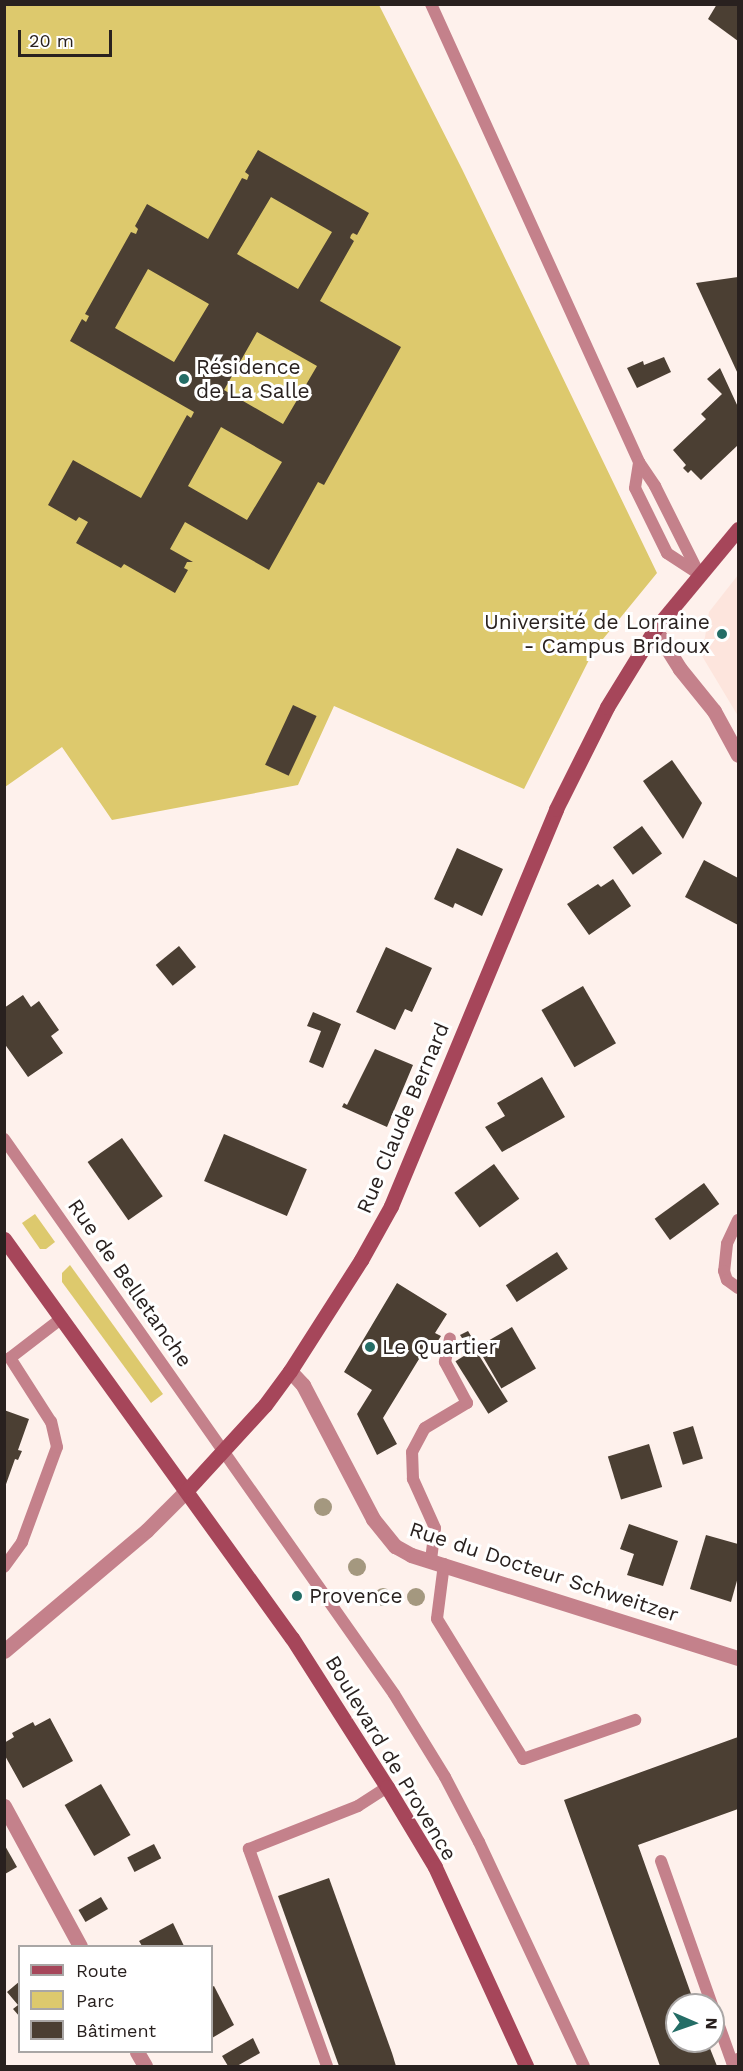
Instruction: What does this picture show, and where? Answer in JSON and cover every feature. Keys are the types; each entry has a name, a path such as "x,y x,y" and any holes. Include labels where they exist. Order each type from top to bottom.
{"street":[{"name":"Rue Claude Bernard","path":"4,1651 147,1530 265,1405 290,1371 361,1260 391,1206 555,809 607,707 655,628 738,529"},
{"path":"655,628 680,669 714,711 737,750"},
{"path":"4,1239 187,1490"},
{"name":"Rue du Docteur Schweitzer","path":"290,1371 303,1384 384,1535 395,1546 411,1555 738,1658"},
{"name":"Boulevard de Provence","path":"187,1490 292,1638 387,1787 435,1868 526,2067"},
{"path":"4,1806 79,1945"},
{"path":"137,2053 145,2067"}],"lane":[{"path":"431,4 639,462 655,486 699,574"},
{"path":"639,462 635,488 667,553 699,574"},
{"name":"Rue de Belletanche","path":"4,1139 394,1694 445,1777 523,1931 584,2067"},
{"path":"738,1220 727,1244 724,1271 728,1280 738,1288"},
{"path":"4,1567 22,1542 57,1447 51,1422 10,1358 62,1318"},
{"path":"450,1339 446,1362 467,1403 425,1428 412,1452 413,1479 435,1528 438,1562 437,1619 523,1759 634,1720"},
{"path":"327,2067 249,1849 358,1806 387,1787"},
{"path":"661,1861 707,1993"},
{"path":"725,2043 732,2062 738,2059"}],"shaded area":[{"name":"Université de Lorraine - Campus Bridoux","path":"738,575 738,716 702,656 709,612"}],"green space":[{"path":"5,5 379,5 462,169 657,573 594,650 524,789 334,706 298,785 112,820 62,747 5,787"},
{"path":"35,1214 55,1242 46,1249 40,1249 22,1223"},
{"path":"70,1265 163,1394 151,1403 62,1282 62,1273"}],"building":[{"path":"717,4 738,4 738,41 708,19"},
{"name":"Résidence de La Salle","path":"258,150 369,213 357,235 353,233 351,235 350,238 354,241 320,301 401,347 324,485 318,482 269,570 185,522 170,549 193,562 187,562 184,568 188,570 175,593 124,564 121,568 76,543 88,522 79,517 76,521 48,505 73,460 141,498 187,415 191,418 194,412 70,341 82,319 86,322 89,316 85,314 131,232 136,234 138,229 135,226 147,204 208,239 242,178 247,180 249,175 245,172","holes":["271,197 332,232 298,289 237,254","148,269 209,304 174,362 115,328","257,332 317,366 283,424 224,390","221,427 282,462 247,520 188,486"]},
{"path":"738,277 738,374 696,283"},
{"path":"664,357 671,372 637,388 627,368 643,361 644,365"},
{"path":"720,368 738,407 738,445 701,480 691,470 688,473 683,468 686,465 673,450 706,419 701,414 722,394 707,379"},
{"path":"293,705 317,716 289,776 265,765"},
{"path":"672,760 702,803 683,839 643,781"},
{"path":"642,826 662,854 633,875 613,847"},
{"path":"457,848 503,869 482,916 455,903 453,908 434,899"},
{"path":"704,860 738,878 738,925 685,897"},
{"path":"613,879 631,906 589,935 567,904 598,884 601,887"},
{"path":"179,946 196,967 173,986 156,965"},
{"path":"386,947 432,968 412,1012 405,1009 395,1030 356,1012"},
{"path":"583,986 616,1043 574,1067 541,1010"},
{"path":"23,995 31,1007 39,1001 59,1030 51,1036 63,1053 28,1077 4,1043 4,1008"},
{"path":"313,1012 341,1024 323,1068 309,1062 321,1031 307,1026"},
{"path":"375,1049 413,1065 387,1127 342,1107 344,1103 347,1105"},
{"path":"542,1077 565,1117 502,1152 485,1127 505,1116 497,1103"},
{"path":"224,1134 307,1169 287,1216 204,1181"},
{"path":"122,1138 163,1196 128,1220 88,1162"},
{"path":"494,1164 519,1199 480,1228 454,1193"},
{"path":"704,1183 719,1204 670,1240 655,1219"},
{"path":"557,1252 568,1269 517,1302 506,1285"},
{"path":"397,1283 447,1314 435,1333 441,1336 436,1344 430,1341 383,1418 397,1444 377,1455 357,1414 372,1390 344,1372"},
{"path":"512,1327 536,1369 501,1389 477,1347"},
{"path":"468,1331 477,1346 470,1350 460,1335"},
{"path":"475,1349 508,1402 488,1414 455,1361"},
{"path":"4,1410 29,1419 18,1450 22,1451 18,1460 15,1459 5,1487"},
{"path":"693,1426 703,1459 683,1465 673,1432"},
{"path":"649,1444 662,1487 621,1500 608,1457"},
{"path":"629,1524 678,1541 663,1586 627,1575 634,1554 620,1549"},
{"path":"706,1535 738,1544 738,1577 731,1602 690,1589"},
{"path":"50,1718 73,1761 23,1788 4,1754 4,1743 14,1737 12,1733 33,1722 35,1726"},
{"path":"738,1737 738,1809 638,1845 691,1993 665,1993 665,2053 712,2053 717,2066 660,2066 564,1800"},
{"path":"101,1784 130,1835 94,1856 65,1805"},
{"path":"4,1844 17,1867 5,1874 4,1872"},
{"path":"154,1844 161,1858 135,1872 127,1858"},
{"path":"329,1878 396,2066 339,2066 278,1896"},
{"path":"101,1897 108,1909 85,1922 78,1910"},
{"path":"173,1923 184,1945 141,1945 139,1941"},
{"path":"18,1983 18,2005 7,1992"},
{"path":"213,1986 234,2025 213,2037"},
{"path":"18,2005 18,2015 13,2009"},
{"path":"253,2038 260,2053 237,2066 228,2066 222,2056"}],"place":[{"name":"Résidence de La Salle","path":"184,379"},
{"name":"Université de Lorraine - Campus Bridoux","path":"722,634"},
{"name":"Le Quartier","path":"370,1347"},
{"name":"Provence","path":"297,1596"}]}
